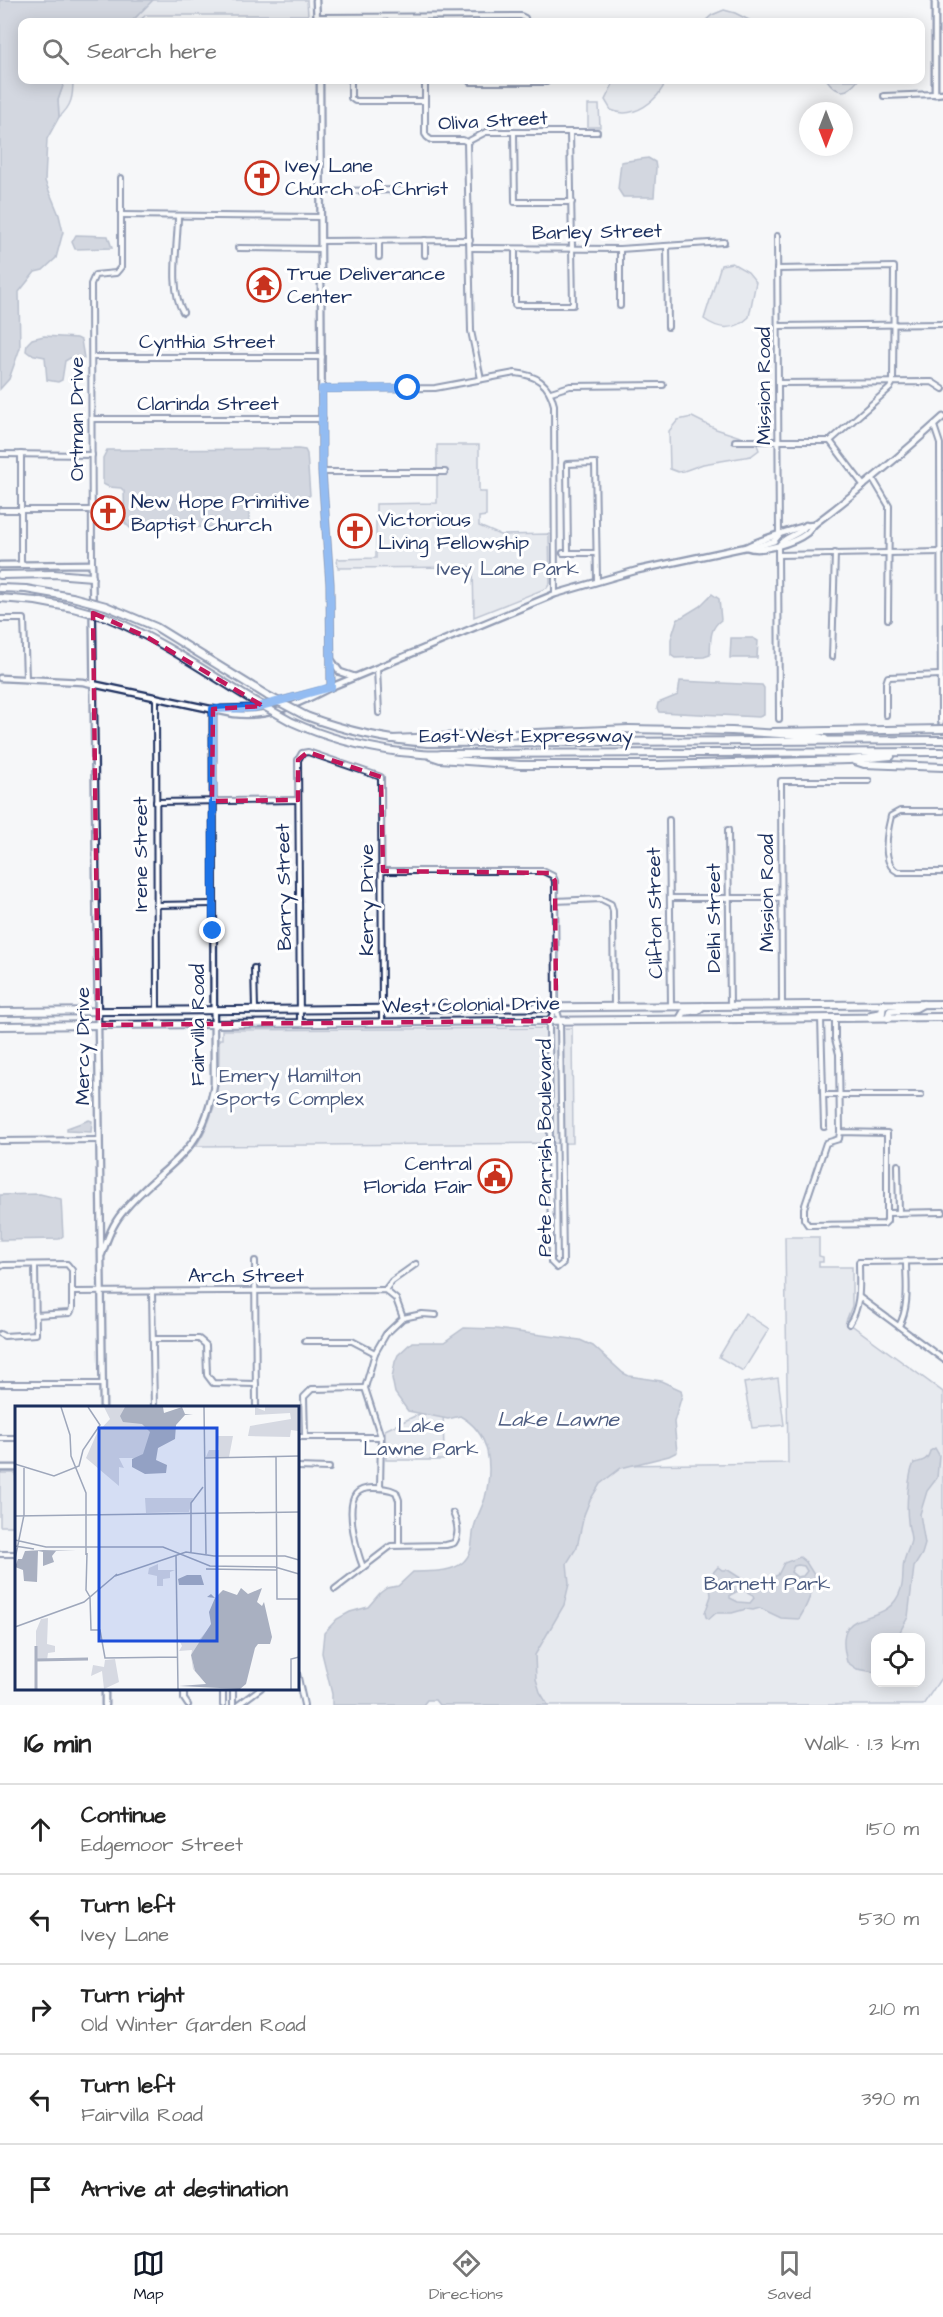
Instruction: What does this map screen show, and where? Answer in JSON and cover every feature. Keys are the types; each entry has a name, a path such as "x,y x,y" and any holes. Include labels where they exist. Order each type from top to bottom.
{"highway":[{"path":"0,575 54,574 93,578"},
{"name":"East-West Expressway","path":"0,588 26,589 106,606 156,627 268,696 306,716 353,732 390,739 428,743 943,740"},
{"name":"East-West Expressway","path":"0,598 36,601 106,617 162,645 292,722 334,739 366,747 431,756 538,753 943,752"},
{"path":"764,733 789,730 942,726"},
{"path":"390,739 619,729 764,733 813,736 829,740"},
{"path":"431,756 440,759 519,765 657,765 849,760 909,753"},
{"path":"849,760 864,764 943,767"},
{"path":"853,1018 860,1014 882,1013 883,1004"},
{"path":"888,1018 890,1011 916,1008 923,1004"},
{"name":"West Colonial Drive","path":"0,1012 943,1004"},
{"path":"750,1019 754,1015 780,1014 783,1005"},
{"path":"641,1020 645,1016 668,1016 671,1006"},
{"path":"680,1019 684,1011 698,1010 704,1006"},
{"path":"469,1008 469,1022"},
{"name":"West Colonial Drive","path":"0,1026 943,1017"}],"street":[{"path":"316,0 317,18"},
{"path":"934,94 935,0"},
{"path":"454,18 513,16 525,18"},
{"path":"935,34 943,34"},
{"path":"320,84 322,472 330,584 331,687"},
{"path":"351,84 351,98 356,101 425,101 425,84"},
{"path":"884,96 943,93"},
{"name":"Oliva Street","path":"425,101 427,137 431,140 467,141 486,132 597,132"},
{"path":"515,249 515,305 573,305 570,132"},
{"path":"514,133 515,202 572,202"},
{"path":"467,141 471,331 481,379"},
{"name":"Ortman Drive","path":"93,683 92,279 98,274 112,274 119,271 121,178"},
{"path":"321,191 407,190"},
{"path":"121,215 321,217"},
{"path":"178,216 176,291 178,304 183,312"},
{"name":"Mission Road","path":"777,236 779,536"},
{"path":"425,240 425,255"},
{"path":"321,241 470,240"},
{"path":"379,241 379,256"},
{"name":"Barley Street","path":"470,248 620,249 724,242"},
{"path":"667,246 668,327"},
{"path":"238,248 321,249"},
{"path":"620,249 620,306"},
{"path":"735,441 830,441 890,388 893,382 894,267 777,269"},
{"path":"779,326 943,324"},
{"name":"Cynthia Street","path":"92,357 322,357"},
{"path":"322,389 435,388 515,373 526,374 543,382 551,392 554,405 555,594"},
{"path":"779,383 932,382 943,389"},
{"path":"551,392 570,386 663,385"},
{"path":"0,678 93,683 234,714 252,716 265,714 297,705 331,687 555,594 597,580 748,548 761,550 808,533 813,525 873,479 943,417"},
{"name":"Clarinda Street","path":"93,419 322,418"},
{"path":"934,426 940,444 942,726"},
{"path":"830,441 864,486"},
{"path":"0,453 92,454"},
{"path":"21,454 21,565"},
{"path":"596,553 566,553 567,464 595,464 597,580"},
{"path":"322,472 445,472"},
{"path":"873,479 889,506 888,619"},
{"path":"0,510 91,510"},
{"path":"779,719 779,545 783,539 803,530 806,525"},
{"path":"748,548 755,542 779,536 806,525 813,525"},
{"path":"778,555 942,552"},
{"path":"832,657 835,554"},
{"path":"0,565 92,564"},
{"path":"0,619 24,619 26,678"},
{"path":"331,659 340,672 356,677"},
{"path":"377,668 379,713"},
{"path":"886,715 887,678 894,675 941,675"},
{"name":"Mercy Drive","path":"93,683 103,1406"},
{"path":"213,709 254,708 331,687"},
{"name":"Irene Street","path":"156,697 157,1011"},
{"name":"Fairvilla Road","path":"101,1257 110,1233 121,1214 137,1196 180,1159 196,1140 212,1102 214,1084 213,709"},
{"name":"Kerry Drive","path":"302,753 308,752 381,777 382,1022"},
{"name":"Barry Street","path":"300,1023 298,760 302,753"},
{"name":"Mission Road","path":"783,1005 781,781 869,781"},
{"path":"156,802 298,800"},
{"path":"943,811 900,812 891,816 888,860 892,870 898,872 943,872"},
{"name":"Clifton Street","path":"669,820 671,1006"},
{"name":"Delhi Street","path":"728,830 730,1006"},
{"path":"383,871 543,871 550,873 555,881 556,1007"},
{"path":"671,898 782,898"},
{"path":"555,901 601,899 611,904 614,1007"},
{"path":"156,905 213,904"},
{"path":"254,968 255,1010"},
{"name":"Pete Parrish Boulevard","path":"556,1007 560,1021 563,1263 557,1268 551,1262 549,1021 556,1007"},
{"path":"821,1018 824,1127"},
{"path":"835,1018 835,1039 839,1054 840,1132 838,1139 826,1143 804,1208 804,1219 808,1225 884,1224 887,1221 887,1133 840,1132"},
{"path":"824,1095 921,1095"},
{"path":"0,1141 99,1140"},
{"path":"898,1165 899,1213"},
{"path":"887,1213 943,1212"},
{"path":"100,1235 110,1233"},
{"path":"255,1261 256,1406"},
{"path":"899,1326 905,1316 907,1306 906,1261"},
{"path":"849,1324 857,1309 859,1297 859,1262 943,1261"},
{"path":"403,1318 396,1299 385,1290 392,1281 416,1263"},
{"path":"0,1267 3,1265 67,1264 70,1266 72,1270 72,1309 70,1313 35,1315"},
{"path":"0,1334 4,1336 36,1334 35,1265"},
{"name":"Arch Street","path":"72,1292 385,1290"},
{"path":"152,1291 154,1406"},
{"path":"859,1297 941,1357 943,1351"},
{"path":"380,1488 381,1437 365,1389 375,1353 386,1334 403,1318 422,1314 436,1315"},
{"path":"154,1339 199,1339 206,1345 207,1375 210,1381 217,1384 256,1384"},
{"path":"304,1341 352,1341 375,1353"},
{"path":"0,1384 102,1384"},
{"path":"305,1437 304,1397 312,1389 365,1389"},
{"path":"298,1437 381,1437"},
{"path":"298,1467 329,1468"},
{"path":"363,1567 353,1536 353,1500 356,1493 365,1488 380,1488 396,1492 399,1500 399,1545"},
{"path":"335,1589 386,1548 399,1545 454,1543 458,1535 457,1521 453,1513"},
{"path":"298,1679 304,1705"},
{"path":"184,1690 184,1699 188,1705"},
{"path":"238,1705 260,1690"}],"highlighted area":[{"path":"93,613 147,637 263,706 213,709 212,801 298,800 298,760 308,752 381,777 383,871 550,873 555,881 556,1007 549,1021 98,1025"}],"green space":[{"path":"0,0 307,0 308,15 146,15 143,18 135,18 138,15"},
{"path":"724,10 745,18 709,18"},
{"path":"64,84 73,84 69,105 59,117 58,100"},
{"path":"613,84 664,84 658,95 644,107 636,110 619,112 611,110 605,100"},
{"path":"831,84 855,84 842,91"},
{"path":"588,105 599,105 600,127 588,127"},
{"path":"732,263 748,272 756,282 749,317 733,327 721,327 704,319 721,265"},
{"path":"692,417 716,429 756,442 759,450 751,456 703,464 684,471 678,472 670,469 669,431 678,420"},
{"name":"Ivey Lane Park","path":"437,445 479,445 479,492 486,492 486,516 479,517 479,526 500,535 549,534 550,583 547,588 474,617 473,567 338,568 337,559 376,558 376,504 437,503"},
{"name":"Emery Hamilton Sports Complex","path":"572,1028 573,1143 196,1146 210,1120 214,1107 218,1082 219,1039 222,1039 222,1030"},
{"name":"Barnett Park","path":"785,1237 819,1237 819,1256 823,1257 823,1262 819,1262 819,1267 852,1267 852,1306 846,1321 943,1392 943,1675 923,1705 525,1705 526,1466 788,1463"},
{"path":"745,1313 769,1329 743,1371 719,1357"},
{"path":"778,1378 784,1425 752,1428 744,1383"},
{"name":"Lake Lawne Park","path":"443,1403 444,1460 386,1460 385,1430"},
{"path":"0,1473 15,1473 15,1526 0,1526"}],"water":[{"path":"0,0 153,0 135,18 18,18 18,84 64,84 58,100 59,117 47,139 45,181 59,215 63,232 56,258 43,270 35,272 19,292 20,348 9,379 0,389"},
{"path":"648,158 655,162 656,168 654,197 623,197 618,189 621,162"},
{"path":"76,235 108,236 112,248 75,249 72,242"},
{"path":"44,336 81,340 84,358 70,358 65,361 62,380 58,382 47,380 45,357 26,351 27,344 32,339"},
{"path":"107,450 305,450 307,454 310,495 307,497 253,498 249,503 249,523 244,527 130,528 125,523 124,491 121,488 103,484 103,458"},
{"path":"712,594 719,599 721,620 714,627 710,655 675,658 671,655 671,639 677,620 700,606"},
{"path":"731,638 753,638 758,641 757,658 730,658"},
{"path":"680,681 762,685 764,715 759,717 659,712 658,703 678,695"},
{"path":"92,1121 91,1132 67,1131 67,1128"},
{"path":"40,1194 61,1199 63,1236 59,1239 0,1240 0,1195"},
{"name":"Lake Lawne","path":"464,1328 496,1329 580,1340 593,1346 629,1376 661,1381 681,1390 682,1395 674,1422 677,1452 621,1468 600,1484 590,1500 577,1547 567,1563 569,1584 564,1605 535,1655 536,1679 540,1692 548,1705 439,1705 435,1700 427,1700 423,1705 332,1705 332,1694 322,1653 324,1633 337,1619 350,1612 368,1607 380,1593 387,1588 398,1586 413,1572 439,1571 457,1566 466,1559 470,1551 475,1524 485,1498 489,1474 484,1441 470,1423 460,1416 448,1419 408,1411 395,1393 392,1378 398,1355 412,1342 444,1342"},
{"path":"935,1448 939,1455 937,1478 927,1491 920,1514 925,1544 914,1567 908,1617 899,1633 871,1633 871,1671 857,1669 847,1662 844,1642 846,1630 862,1618 884,1610 894,1602 901,1589 904,1562 911,1540 907,1508 910,1475 914,1463 925,1460 930,1451"},
{"path":"800,1557 816,1578 799,1619 781,1618 760,1608 732,1613 716,1613 709,1619 706,1617 705,1613 711,1596 709,1577 718,1567 758,1584 778,1575 784,1563","holes":["794,1566 804,1566 807,1571 803,1576 797,1577 791,1572","742,1589 753,1595 754,1598 750,1603 738,1602 730,1598 730,1595"]}],"place":[{"name":"Ivey Lane Church of Christ","path":"262,178"},
{"name":"True Deliverance Center","path":"264,285"},
{"name":"New Hope Primitive Baptist Church","path":"108,513"},
{"name":"Victorious Living Fellowship","path":"355,531"},
{"name":"Central Florida Fair","path":"495,1176"}],"route":[{"path":"213,931 213,709 254,708 287,701 331,687 330,584 322,472 322,389 408,388"}]}
